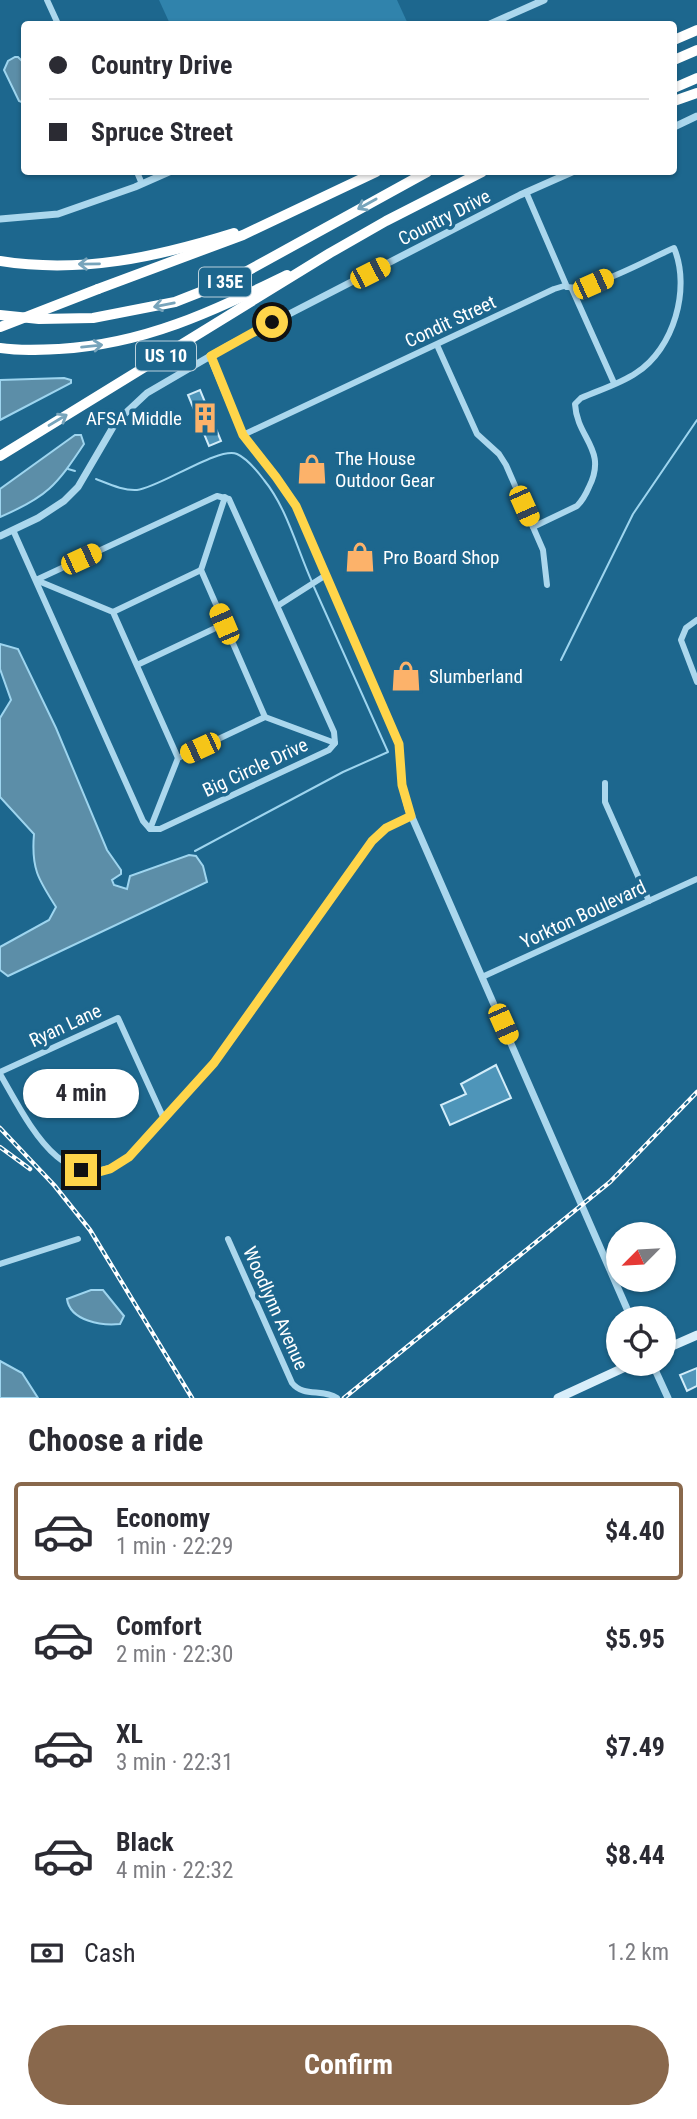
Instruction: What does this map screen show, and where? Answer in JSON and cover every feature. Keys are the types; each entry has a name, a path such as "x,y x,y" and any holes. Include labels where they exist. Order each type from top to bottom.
{"highway":[{"path":"677,39 697,30"},
{"path":"677,59 697,50"},
{"path":"677,87 697,78"},
{"path":"677,100 697,93"},
{"path":"0,327 213,248 370,175"},
{"name":"I 35E","path":"0,314 39,319 93,318 175,302 231,280 422,175"},
{"name":"I 35E","path":"0,348 18,351 97,347 161,331 221,307 330,253 476,175"},
{"path":"0,261 29,266 112,264 178,250 273,220"},
{"name":"US 10","path":"0,456 330,253"}],"main road":[{"path":"676,1344 697,1335"},
{"path":"558,1398 606,1376"}],"street":[{"path":"47,0 57,21"},
{"path":"497,21 544,0"},
{"path":"677,126 697,116"},
{"path":"138,175 142,184"},
{"path":"0,219 58,214 162,175"},
{"name":"Country Drive","path":"0,536 52,510 78,487 116,422 131,405 211,356 526,192 565,175"},
{"path":"526,192 614,383 575,404 576,414 597,464 583,500 571,509 533,527"},
{"name":"Condit Street","path":"243,435 554,289 593,284 674,248 681,269 682,286 669,331 658,352 645,367 614,383"},
{"path":"437,345 477,434 503,460 543,550 547,585"},
{"path":"211,356 243,435 296,506 399,744 402,785 411,816 626,1306"},
{"path":"36,580 217,496 225,497 201,570 265,717"},
{"name":"Big Circle Drive","path":"150,829 160,829 208,807 329,750 335,743 334,732 279,605 235,507 225,497"},
{"path":"13,530 143,821 150,829 178,758 265,717 335,743"},
{"path":"113,612 201,570"},
{"path":"279,605 326,576"},
{"path":"36,580 113,612 178,758"},
{"path":"697,621 683,634 683,651 697,682"},
{"path":"137,665 224,624"},
{"path":"605,783 605,802 649,901"},
{"path":"0,1073 45,1144 73,1168 99,1172 110,1169 129,1157 214,1063 372,841 386,828 411,816"},
{"name":"Yorkton Boulevard","path":"482,977 697,879"},
{"name":"Ryan Lane","path":"0,1073 118,1018 164,1119"},
{"path":"0,1264 78,1239"},
{"name":"Woodlynn Avenue","path":"228,1239 292,1382 302,1392 331,1394 337,1398"},
{"path":"658,1376 668,1398"}],"shaded area":[{"path":"159,0 397,0 407,21 169,21"},
{"path":"15,57 21,60 21,102 4,70 8,61"},
{"path":"0,380 71,380 71,383 0,420"},
{"path":"75,435 81,435 84,444 58,480 40,496 0,517 0,489"},
{"path":"0,644 18,649 56,728 107,850 121,870 121,874 112,880 114,885 127,889 130,876 189,855 196,856 203,866 207,882 8,976 0,970 0,947 49,920 56,907 37,873 34,834 0,797 0,718 11,700 0,669"},
{"path":"91,1290 103,1290 124,1316 120,1324 96,1323 74,1312 67,1299"},
{"path":"0,1361 22,1373 38,1398 0,1398"}],"building":[{"name":"AFSA Middle","path":"200,390 221,441 209,446 188,395"},
{"path":"496,1065 511,1098 450,1125 441,1105 466,1094 461,1084"},
{"path":"697,1368 697,1386 687,1391 680,1375"}],"waterway":[{"path":"561,660 633,514 697,420"},
{"path":"96,479 137,490 147,488 203,461 228,453 237,454 252,466 272,491 312,582"},
{"path":"68,469 75,471"},
{"path":"195,851 343,772 388,752 314,587"}],"railway":[{"path":"344,1398 610,1182 697,1092"},
{"path":"0,1128 54,1185 90,1230 192,1398"},
{"path":"0,1147 30,1169"}],"place":[{"name":"AFSA Middle","path":"205,418"},
{"name":"The House Outdoor Gear","path":"312,469"},
{"name":"Pro Board Shop","path":"360,557"},
{"name":"Slumberland","path":"406,676"}],"route":[{"path":"81,1170 99,1172 110,1169 129,1157 214,1063 372,841 386,828 411,816 402,785 399,744 296,506 243,435 211,356 272,322"}]}
